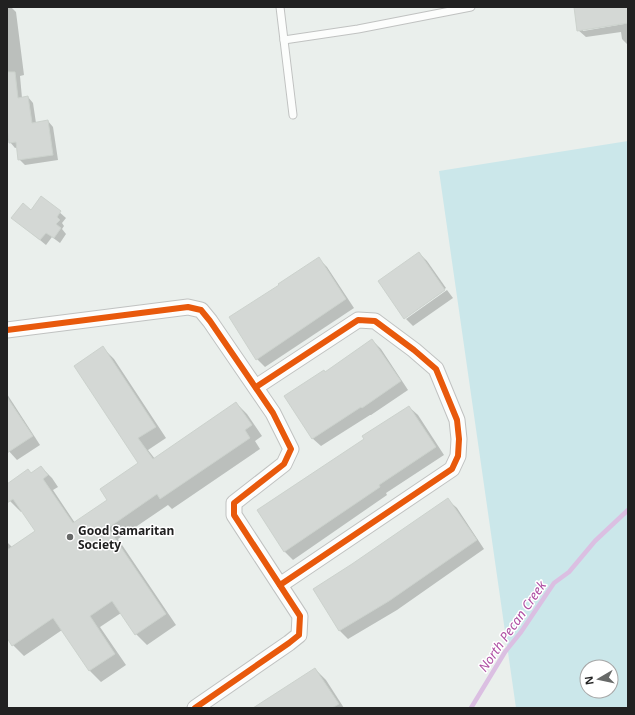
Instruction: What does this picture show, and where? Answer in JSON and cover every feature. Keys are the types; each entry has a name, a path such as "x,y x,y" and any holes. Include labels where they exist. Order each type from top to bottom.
{"street":[{"path":"7,330 188,308 201,310 273,413 291,449 284,464 234,503 234,516 300,616 299,635 194,708"},
{"path":"256,387 358,320 375,321 414,350 436,369 456,420 459,439 458,456 452,468 280,585"}],"lane":[{"path":"280,7 293,115"},
{"path":"284,40 358,29 471,7"}],"shaded area":[{"path":"628,141 628,708 516,708 439,171"}],"building":[{"path":"574,7 628,7 628,23 577,31"},
{"path":"7,72 15,72 18,98 28,96 32,123 48,120 53,155 18,160 16,142 9,143 7,129"},
{"path":"41,196 61,211 57,217 60,220 56,224 61,228 54,238 46,233 40,240 11,218 23,203 31,210"},
{"path":"419,252 445,290 404,319 378,281"},
{"path":"319,257 346,299 256,360 229,317"},
{"path":"372,339 401,381 362,408 361,407 312,439 284,396 324,370 325,372"},
{"name":"Good Samaritan Society","path":"103,346 156,427 138,438 153,459 236,402 252,425 245,430 250,438 160,499 157,494 108,528 166,614 135,635 112,601 90,616 115,654 89,671 53,618 12,646 7,638 7,550 35,531 13,499 7,503 7,484 28,469 31,473 41,466 48,475 43,479 73,523 107,500 100,489 138,463 74,366"},
{"path":"7,397 33,436 7,453"},
{"path":"409,406 436,447 284,552 257,510 364,439 362,436"},
{"path":"448,498 477,540 389,601 339,631 313,589"},
{"path":"315,668 339,704 332,708 253,708"}],"waterway":[{"name":"North Pecan Creek","path":"471,708 505,652 521,632 554,583 569,572 595,541 628,510"}],"cycle path":[{"path":"7,330 188,307 201,310 273,413 291,449 284,464 234,503 234,515 300,616 299,635 195,708"},
{"path":"256,387 358,320 375,321 414,350 436,369 457,420 459,439 458,456 452,469 280,585"}],"place":[{"name":"Good Samaritan Society","path":"70,537"}]}
